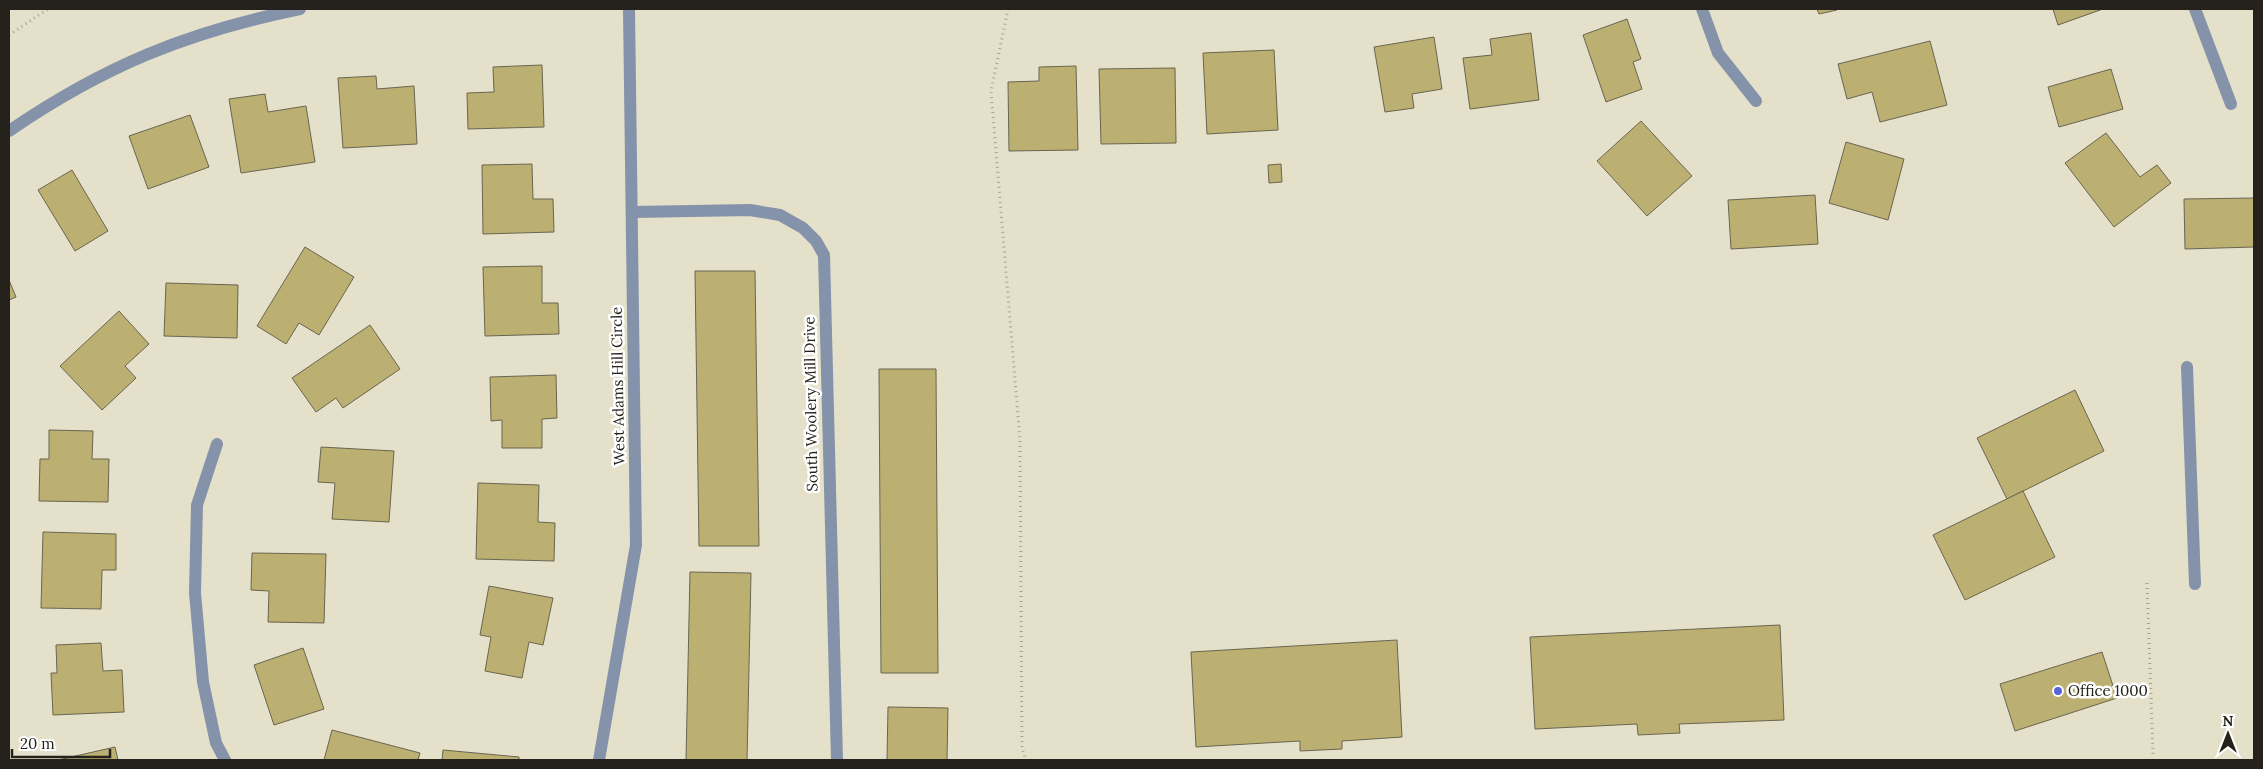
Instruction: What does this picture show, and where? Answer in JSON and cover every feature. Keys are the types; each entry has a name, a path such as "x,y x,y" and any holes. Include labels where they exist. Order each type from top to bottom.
{"street":[{"path":"9,131 54,101 88,82 159,49 206,32 300,9"},
{"name":"West Adams Hill Circle","path":"599,760 636,545 629,9"},
{"path":"1702,9 1718,53 1756,101"},
{"path":"2195,9 2231,104"},
{"name":"South Woolery Mill Drive","path":"633,212 750,210 780,215 803,228 816,241 824,255 837,760"},
{"path":"2188,367 2195,584"},
{"path":"217,444 198,504 194,593 202,682 216,743 225,760"}],"path":[{"path":"9,35 48,9"},
{"path":"1008,9 991,91 1020,440 1022,748 1026,760"},
{"path":"2147,582 2153,755"}],"building":[{"path":"1817,9 1837,9 1837,10 1819,14"},
{"path":"2053,9 2103,9 2058,25"},
{"path":"1627,19 1641,59 1633,62 1642,89 1606,102 1583,35"},
{"path":"1531,33 1539,100 1470,109 1463,58 1492,55 1490,39"},
{"path":"1434,37 1442,89 1412,94 1414,108 1385,112 1374,47"},
{"path":"1930,41 1947,105 1880,122 1872,92 1847,99 1838,64"},
{"path":"1274,50 1278,130 1207,134 1203,53"},
{"path":"542,65 544,127 468,129 467,93 494,92 493,67"},
{"path":"1076,66 1078,150 1009,151 1008,82 1039,81 1039,67"},
{"path":"1175,68 1176,143 1101,144 1099,69"},
{"path":"2111,69 2123,109 2059,127 2048,87"},
{"path":"376,76 377,89 414,86 417,144 343,148 338,78"},
{"path":"265,94 268,112 306,106 315,162 241,173 229,99"},
{"path":"190,115 209,167 148,189 129,136"},
{"path":"1641,121 1692,176 1647,216 1597,161"},
{"path":"2106,133 2140,177 2157,165 2171,183 2114,227 2065,163"},
{"path":"1846,142 1904,159 1888,220 1829,203"},
{"path":"532,164 533,199 553,199 554,232 483,234 482,165"},
{"path":"1281,164 1282,182 1269,183 1268,165"},
{"path":"72,170 108,231 75,251 38,190"},
{"path":"1815,195 1818,244 1731,249 1728,200"},
{"path":"2254,198 2254,247 2185,249 2184,199"},
{"path":"305,247 354,277 319,335 299,323 286,344 257,326"},
{"path":"542,266 542,303 558,303 559,334 485,336 483,267"},
{"path":"695,271 755,271 759,546 699,546"},
{"path":"9,280 16,297 9,300"},
{"path":"166,283 238,285 237,338 164,336"},
{"path":"119,311 149,344 125,366 136,378 102,410 60,366"},
{"path":"370,325 400,369 343,408 336,398 316,412 292,378"},
{"path":"879,369 936,369 938,673 881,673"},
{"path":"556,375 557,418 542,419 542,448 502,448 502,420 491,421 490,377"},
{"path":"2075,390 2104,451 2007,499 1977,438"},
{"path":"49,430 93,431 92,459 109,459 108,502 39,501 40,459 49,459"},
{"path":"321,447 394,451 389,522 332,519 335,483 318,482"},
{"path":"478,483 539,485 538,522 555,523 554,561 476,559"},
{"path":"2023,491 2055,557 1965,600 1933,535"},
{"path":"43,532 116,534 116,570 102,570 101,609 41,608"},
{"path":"252,553 326,554 324,623 268,622 269,591 251,590"},
{"path":"690,572 751,573 747,760 686,760"},
{"path":"489,586 553,598 543,645 529,642 522,678 485,671 491,637 480,635"},
{"path":"1780,625 1784,720 1679,724 1680,733 1638,735 1637,724 1535,729 1530,637"},
{"path":"1397,640 1402,737 1342,741 1342,749 1300,751 1300,741 1196,747 1191,652"},
{"path":"101,643 103,671 122,670 124,712 53,715 51,673 57,673 56,645"},
{"path":"303,648 324,709 274,725 254,665"},
{"name":"Office 1000","path":"2102,652 2117,698 2015,731 2000,684"},
{"path":"888,707 948,708 947,760 887,760"},
{"path":"332,730 420,753 418,760 324,760"},
{"path":"115,747 118,760 58,760"},
{"path":"443,750 519,757 519,760 442,760"}],"place":[{"name":"Office 1000","path":"2058,691"}]}
